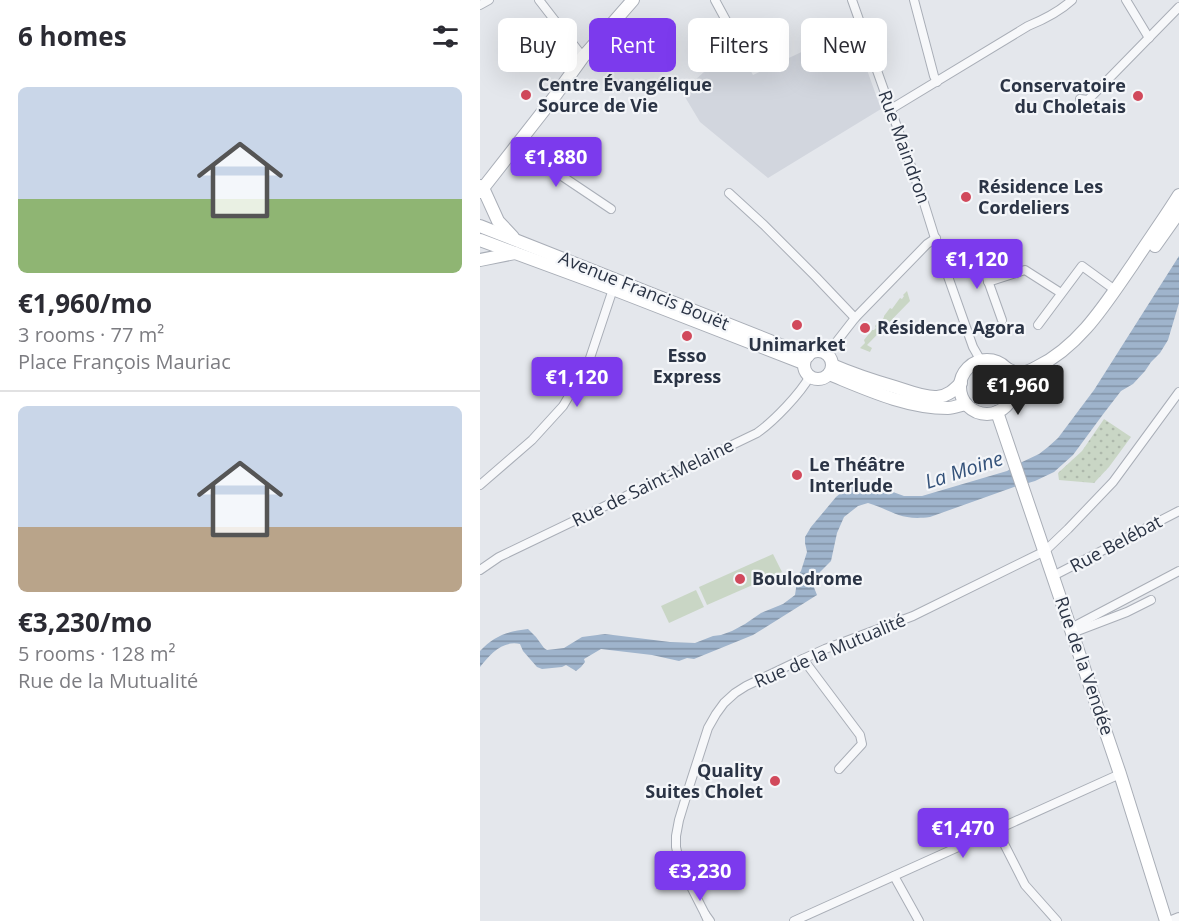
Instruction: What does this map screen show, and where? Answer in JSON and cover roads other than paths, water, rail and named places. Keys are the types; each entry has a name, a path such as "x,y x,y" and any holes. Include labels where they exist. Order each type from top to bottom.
{"main road":[{"path":"514,238 498,220 481,189 517,146 583,57 633,0"},
{"path":"829,364 852,374 928,396 946,394 954,390 968,369 981,362 995,362 1018,373 1032,370 1062,352 1098,314 1179,195"},
{"path":"961,382 966,404 981,414 997,412 1007,405 1021,385 1058,363 1086,337 1121,293 1179,212"},
{"name":"Avenue Francis Bouët","path":"480,226 514,238 806,360"},
{"name":"Avenue Francis Bouët","path":"480,240 806,360"},
{"path":"480,260 515,253"},
{"path":"829,364 821,378 817,379 810,376 805,368 806,360 815,351 819,351 829,364 892,399 950,408 966,404"},
{"path":"1007,369 1013,381 1013,396"},
{"name":"Rue de la Vendée","path":"997,412 1168,921"}],"street":[{"path":"480,6 489,0"},
{"path":"539,0 583,57"},
{"path":"715,0 725,18"},
{"name":"Rue Maindron","path":"852,0 973,347 981,362"},
{"path":"914,0 937,82"},
{"path":"891,109 1028,26 1046,19 1072,0"},
{"path":"1125,0 1149,38"},
{"path":"1080,99 1088,100 1179,7"},
{"path":"517,146 611,209"},
{"path":"729,193 764,225 855,318"},
{"path":"829,364 855,318 927,244 936,238"},
{"path":"947,272 981,261 1002,320"},
{"path":"1038,325 1082,266 1115,290"},
{"path":"988,282 1025,270 1061,293"},
{"path":"480,485 532,440 563,406 588,364 613,289"},
{"name":"Rue de Saint-Melaine","path":"480,570 500,557 757,433 790,401 810,376"},
{"name":"Rue de la Mutualité","path":"707,919 680,865 676,836 678,820 708,728 724,703 746,686 802,659 913,616 1045,551 1113,482 1179,392"},
{"name":"Rue Belébat","path":"1053,576 1179,511"},
{"path":"1072,631 1179,571"},
{"path":"1072,631 1127,612 1151,600"},
{"path":"802,659 860,735 862,744 839,769"},
{"path":"794,921 1120,774"},
{"path":"997,830 1025,885 1058,921"},
{"path":"894,876 919,921"},
{"name":"Rue de la Vendée","path":"1168,921 1179,917"}],"water":[{"path":"1179,256 1179,303 1168,340 1145,371 1133,384 1121,391 1073,455 1054,472 1035,481 930,517 911,518 868,503 858,506 844,517 837,533 831,561 815,577 816,584 813,585 817,595 753,635 694,659 687,658 679,661 652,655 601,649 584,659 585,662 576,671 566,665 542,669 537,667 520,644 514,643 497,649 480,667 480,651 485,646 502,635 528,629 547,650 564,648 582,637 605,634 695,643 732,631 761,613 783,604 795,595 798,575 807,552 805,537 836,497 848,487 871,484 904,496 922,496 1007,471 1039,454 1058,438 1094,390"}],"place":[{"name":"Centre Évangélique Source de Vie","path":"526,95"},
{"name":"Conservatoire du Choletais","path":"1138,96"},
{"name":"Résidence Les Cordeliers","path":"966,197"},
{"name":"Unimarket","path":"797,325"},
{"name":"Résidence Agora","path":"865,328"},
{"name":"Esso Express","path":"687,336"},
{"name":"Le Théâtre Interlude","path":"797,475"},
{"name":"Boulodrome","path":"740,579"},
{"name":"Quality Suites Cholet","path":"775,781"}],"water label":[{"name":"La Moine","path":"964,470"}]}
